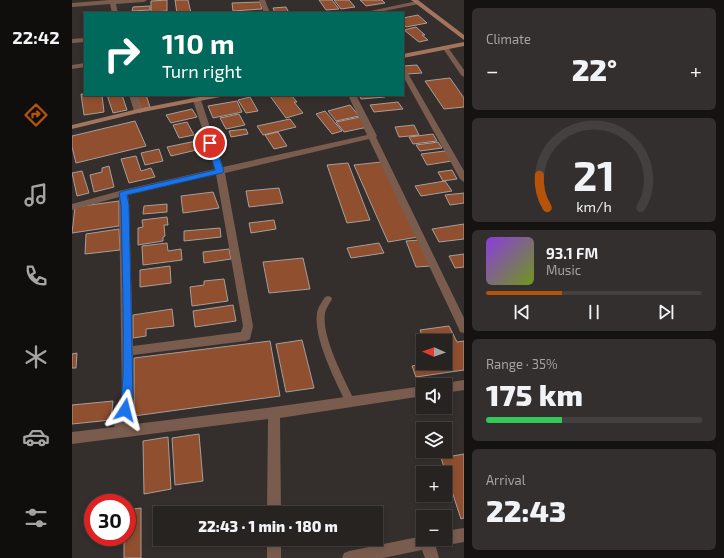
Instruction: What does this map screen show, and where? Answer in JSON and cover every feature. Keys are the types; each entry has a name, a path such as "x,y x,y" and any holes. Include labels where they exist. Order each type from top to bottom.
{"main road":[{"path":"415,1 464,38"},
{"path":"404,56 464,44"},
{"path":"72,127 138,111 215,96"}],"street":[{"path":"72,5 112,1 144,0"},
{"path":"262,0 267,12"},
{"path":"112,1 115,12"},
{"path":"368,12 415,1"},
{"path":"72,41 84,40"},
{"path":"445,47 464,75"},
{"path":"72,67 84,65"},
{"path":"404,72 464,179"},
{"path":"133,96 138,111"},
{"path":"353,96 373,136 464,329"},
{"path":"128,351 246,336 248,326 220,171 197,100"},
{"path":"72,207 123,193 373,136"},
{"path":"119,432 128,399 125,205 123,193"},
{"path":"452,387 464,385"},
{"path":"72,438 274,413 416,392"},
{"path":"274,413 274,506"},
{"path":"452,537 464,535"},
{"path":"349,558 416,544"},
{"path":"274,546 274,558"},
{"path":"429,546 432,558"}],"lane":[{"path":"328,299 321,313 322,326 327,345 350,402"}],"building":[{"path":"167,0 167,11 151,12 151,1"},
{"path":"175,0 188,0 191,12 177,12"},
{"path":"319,0 332,0 339,9 326,10"},
{"path":"334,0 349,0 355,7 341,9"},
{"path":"360,0 382,0 385,3 366,6"},
{"path":"260,2 262,9 233,11 232,3"},
{"path":"150,6 150,10 132,11 133,7"},
{"path":"286,7 288,12 275,12 273,8"},
{"path":"418,15 427,23 406,27 404,26 404,18"},
{"path":"416,27 428,40 419,42 404,30"},
{"path":"417,65 422,73 407,74 404,66"},
{"path":"450,78 464,98 464,107 444,109 425,81"},
{"path":"81,94 84,94 84,96 102,96 104,112 84,115"},
{"path":"107,96 122,96 127,110 113,113"},
{"path":"136,96 146,96 150,107 141,109"},
{"path":"270,96 292,96 297,102 294,102 303,113 286,118"},
{"path":"360,96 385,97 361,99"},
{"path":"250,97 258,111 246,113 238,100"},
{"path":"237,101 242,112 213,118 208,106"},
{"path":"398,102 403,109 374,112 370,105"},
{"path":"350,105 359,116 336,121 328,111"},
{"path":"192,109 197,117 171,123 166,115"},
{"path":"325,111 342,131 332,134 316,114"},
{"path":"239,114 245,125 226,129 220,118"},
{"path":"360,117 368,127 344,132 336,122"},
{"path":"290,119 296,127 263,135 257,126"},
{"path":"135,121 146,146 76,163 72,147 72,136"},
{"path":"187,122 194,135 179,138 173,125"},
{"path":"414,125 419,135 399,137 395,127"},
{"path":"246,129 248,134 231,137 229,131"},
{"path":"278,132 287,146 274,149 265,135"},
{"path":"433,134 437,141 413,144 409,137"},
{"path":"201,140 205,148 171,156 167,147"},
{"path":"438,142 442,148 420,151 416,145"},
{"path":"159,149 163,161 145,165 141,153"},
{"path":"445,151 452,161 427,165 421,154"},
{"path":"136,156 141,171 151,168 155,177 129,183 121,159"},
{"path":"381,162 418,237 388,242 354,165"},
{"path":"348,163 370,220 347,223 327,165"},
{"path":"109,166 114,187 94,192 90,175 102,172 102,168"},
{"path":"452,170 457,179 443,181 438,172"},
{"path":"82,171 89,193 77,196 72,173"},
{"path":"445,181 452,191 421,196 415,186"},
{"path":"279,188 283,203 249,207 246,191"},
{"path":"213,192 219,208 183,213 181,196"},
{"path":"464,193 464,203 450,205 445,195"},
{"path":"119,201 119,226 72,233 75,207"},
{"path":"167,204 167,212 143,214 144,206"},
{"path":"167,217 168,225 164,225 165,236 163,237 163,241 138,245 138,228 143,227 142,220"},
{"path":"274,220 276,229 251,233 249,223"},
{"path":"464,224 464,239 439,242 432,229"},
{"path":"220,228 221,237 184,241 184,231"},
{"path":"119,229 120,250 85,254 86,234"},
{"path":"420,240 431,266 416,267 406,241"},
{"path":"167,243 168,251 181,249 182,260 143,265 142,246"},
{"path":"379,243 384,253 351,258 347,248"},
{"path":"229,249 231,259 204,263 203,252"},
{"path":"464,254 464,267 455,268 449,256"},
{"path":"303,258 310,289 269,293 263,262"},
{"path":"170,266 171,283 140,287 140,270"},
{"path":"224,279 228,301 192,306 190,287 204,285 204,281"},
{"path":"233,305 236,321 195,327 193,311"},
{"path":"172,309 174,326 146,329 146,336 133,338 133,315"},
{"path":"449,326 457,342 464,341 464,370 416,377 412,366 416,365 416,370 452,370 452,334 421,334 420,330"},
{"path":"302,340 314,388 286,392 276,344"},
{"path":"270,341 280,396 134,416 134,358"},
{"path":"77,353 76,368 72,368 72,354"},
{"path":"113,401 111,420 72,424 72,405"},
{"path":"199,434 203,481 175,485 172,438"},
{"path":"168,437 171,489 144,494 143,441"},
{"path":"464,454 464,518 461,519 452,492 452,466 444,466 441,458 452,458 452,456"},
{"path":"141,508 141,558 124,558 124,546 136,546 136,509"}],"route":[{"path":"125,410 128,399 128,351 125,205 123,193 220,171 210,143"}]}
